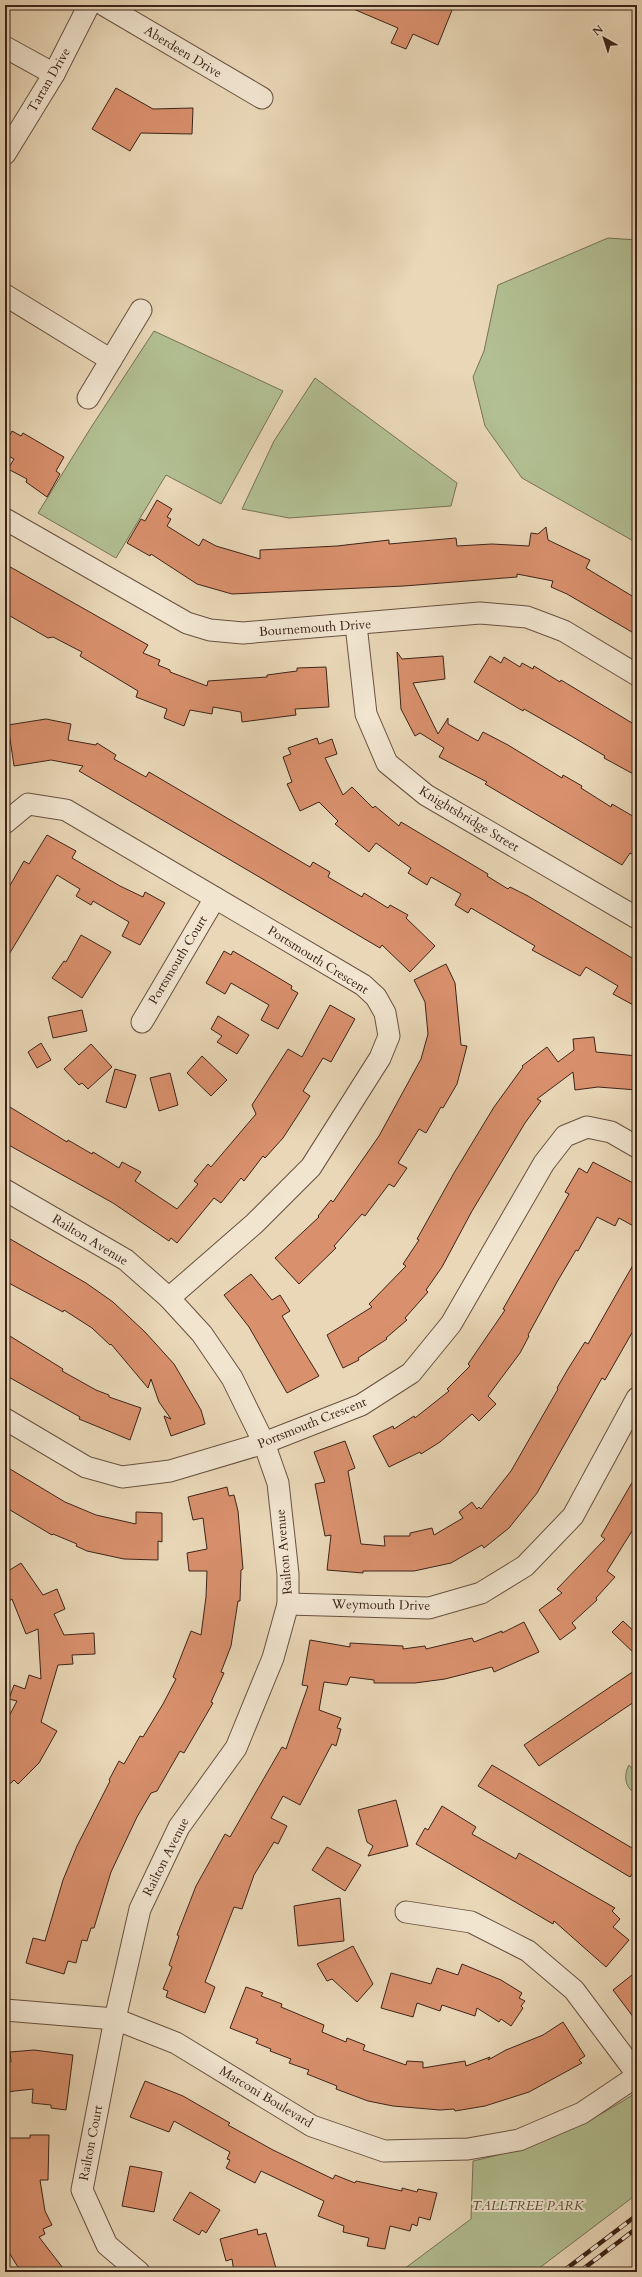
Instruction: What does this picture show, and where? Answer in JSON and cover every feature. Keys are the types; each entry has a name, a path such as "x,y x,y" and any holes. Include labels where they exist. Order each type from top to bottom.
{"street":[{"name":"Tartan Drive","path":"5,154 54,74 89,5"},
{"name":"Aberdeen Drive","path":"104,5 262,98"},
{"path":"5,46 54,74"},
{"path":"5,295 111,360"},
{"path":"88,398 141,310"},
{"name":"Bournemouth Drive","path":"5,520 187,623 210,630 243,633 356,625 480,613 527,617 564,631 637,675"},
{"name":"Knightsbridge Street","path":"356,625 366,714 387,763 426,795 637,918"},
{"name":"Portsmouth Crescent","path":"5,823 28,804 66,810 363,985 376,998 385,1013 388,1036 380,1058 311,1167 254,1224 169,1298"},
{"name":"Portsmouth Court","path":"142,1022 215,898"},
{"name":"Portsmouth Crescent","path":"5,1419 86,1467 122,1477 170,1471 264,1443 361,1405 411,1373 451,1324 544,1163 565,1136 587,1127 611,1132 637,1147"},
{"name":"Railton Avenue","path":"5,1190 126,1260 169,1298 202,1334 232,1378 264,1443 278,1483 288,1574 288,1604 274,1658 236,1748 179,1827 140,1909 115,2019"},
{"name":"Weymouth Drive","path":"288,1604 429,1608 481,1593 525,1566 573,1516 637,1398"},
{"path":"406,1912 471,1922 528,1951 574,1990 637,2075"},
{"name":"Marconi Boulevard","path":"5,2010 115,2019 176,2043 312,2126 384,2151 468,2149 519,2140 582,2113 637,2075"},
{"name":"Railton Court","path":"115,2019 82,2190 107,2245 139,2272"}],"green space":[{"path":"608,238 637,240 637,543 522,478 485,426 473,377 484,351 498,285"},
{"path":"154,331 283,391 221,504 166,475 116,558 38,513 90,429"},
{"path":"315,378 457,483 451,506 289,518 242,509 274,441"},
{"path":"629,1765 637,1774 637,1794 630,1789 626,1782 626,1773"},
{"name":"TALLTREE PARK","path":"637,2092 637,2194 534,2272 400,2272 471,2219 473,2161 516,2150 558,2134 598,2115"}],"building":[{"path":"344,5 454,5 438,45 413,34 406,49 391,43 398,28"},
{"path":"116,88 153,109 193,108 192,134 141,133 130,151 92,129"},
{"path":"12,431 21,436 23,433 64,457 56,471 60,474 47,497 26,482 27,479 8,469 14,459 5,454 5,444"},
{"path":"157,500 172,509 167,517 171,519 167,526 199,546 203,539 216,546 260,559 260,550 337,546 389,540 389,544 456,538 457,546 492,544 529,546 531,533 538,534 546,527 548,540 590,560 586,568 637,599 637,635 567,594 551,587 553,581 517,574 517,577 404,586 232,594 197,584 151,554 150,556 127,543 141,519 145,521"},
{"path":"5,564 148,645 143,653 160,660 158,665 170,670 170,672 207,686 208,681 267,677 267,675 297,671 297,668 326,667 329,707 295,709 296,715 242,722 241,712 213,707 212,714 190,710 184,726 164,718 167,709 136,697 138,691 80,656 82,652 53,637 48,638 5,613"},
{"path":"397,652 402,659 443,656 445,679 413,683 438,734 448,718 448,724 478,741 483,732 508,745 562,778 563,775 582,786 581,788 611,807 612,804 631,815 637,820 637,857 630,853 622,865 485,784 487,782 439,757 444,748 420,733 415,736 401,709"},
{"path":"490,656 501,663 504,657 520,667 522,663 533,669 534,666 560,682 561,680 637,726 637,776 604,758 605,756 573,737 524,709 523,711 474,682"},
{"path":"46,719 71,724 68,740 96,745 97,743 116,755 114,759 146,777 149,772 310,867 313,862 330,872 328,877 362,897 364,893 388,908 390,905 408,915 406,918 435,946 410,972 382,945 380,948 79,771 83,766 51,760 14,766 8,725"},
{"path":"317,738 319,744 332,739 337,754 325,758 343,795 352,787 373,808 375,806 399,826 401,822 488,874 487,876 508,889 510,887 528,896 637,961 637,1007 613,994 618,986 586,967 580,976 532,950 535,946 471,908 468,913 455,905 461,894 431,877 427,885 408,873 411,868 376,843 369,852 335,824 338,821 319,802 300,811 287,784 292,782 283,757 291,754 288,748"},
{"path":"47,835 76,851 72,858 120,886 143,897 145,892 165,903 140,945 122,936 129,922 93,901 91,905 76,896 80,889 57,875 5,961 5,894 24,861 29,864"},
{"path":"81,935 111,952 82,998 52,978 64,961 66,962"},
{"path":"224,951 231,955 233,951 292,986 291,989 298,993 278,1029 261,1020 269,1005 231,983 225,994 206,983"},
{"path":"446,964 455,983 461,1045 467,1046 457,1084 443,1108 441,1107 426,1133 419,1129 398,1163 407,1168 394,1187 389,1184 365,1216 362,1214 334,1246 336,1248 299,1284 275,1258 319,1217 318,1216 331,1200 333,1202 379,1136 421,1059 428,1034 425,1002 414,980"},
{"path":"330,1005 355,1019 331,1062 323,1058 303,1091 310,1096 296,1118 283,1138 265,1158 263,1156 244,1181 241,1178 221,1203 214,1198 177,1243 171,1238 169,1241 113,1203 5,1143 5,1104 67,1142 68,1140 92,1154 93,1152 119,1168 122,1162 141,1172 135,1181 177,1209 198,1184 194,1181 208,1164 211,1167 256,1114 252,1105 288,1049 302,1057"},
{"path":"82,1010 87,1031 53,1038 48,1017"},
{"path":"218,1016 249,1035 237,1054 217,1042 222,1036 211,1029"},
{"path":"594,1037 596,1052 637,1056 637,1090 598,1087 575,1090 573,1072 537,1099 541,1101 525,1123 472,1211 442,1267 426,1290 428,1292 405,1318 407,1320 386,1338 387,1339 358,1358 359,1360 343,1368 327,1335 372,1307 369,1304 406,1266 403,1264 419,1240 417,1239 454,1173 494,1107 523,1067 522,1066 547,1047 558,1062 574,1050 573,1039"},
{"path":"41,1043 51,1060 37,1068 28,1052"},
{"path":"91,1044 112,1067 88,1089 82,1083 79,1085 64,1069"},
{"path":"202,1056 227,1080 211,1096 187,1073"},
{"path":"115,1069 136,1075 126,1108 106,1102"},
{"path":"170,1073 178,1105 159,1111 150,1078"},
{"path":"593,1162 637,1185 637,1228 619,1218 615,1226 597,1217 578,1251 576,1250 557,1282 528,1335 529,1336 520,1353 488,1396 496,1404 479,1421 472,1414 440,1442 421,1454 420,1452 389,1467 373,1436 393,1426 394,1429 414,1416 415,1418 449,1391 447,1389 470,1366 468,1364 505,1310 503,1309 569,1194 565,1192 579,1168 587,1173"},
{"path":"5,1236 86,1283 113,1302 145,1332 174,1364 201,1410 205,1424 171,1436 164,1416 171,1419 159,1402 151,1379 148,1388 111,1344 110,1345 92,1328 64,1310 63,1312 5,1281"},
{"path":"637,1258 637,1324 605,1380 602,1378 537,1493 509,1528 484,1548 482,1545 451,1563 414,1571 363,1571 363,1573 327,1570 331,1535 325,1536 315,1484 325,1482 314,1452 345,1441 355,1468 348,1471 361,1544 385,1546 384,1536 410,1536 410,1533 432,1528 434,1535 463,1518 459,1512 472,1502 477,1509 479,1507 481,1509 511,1471 568,1369 585,1342 588,1344"},
{"path":"251,1274 272,1300 280,1295 290,1311 282,1316 319,1376 287,1393 249,1327 224,1295"},
{"path":"5,1333 63,1369 62,1371 96,1390 109,1395 109,1397 141,1408 130,1440 79,1419 80,1417 5,1375"},
{"path":"5,1466 65,1502 96,1515 136,1524 136,1512 162,1513 162,1542 158,1541 158,1560 124,1559 87,1551 76,1546 77,1544 53,1534 52,1535 5,1507"},
{"path":"637,1474 637,1523 607,1571 615,1577 596,1598 597,1600 572,1623 576,1628 560,1640 539,1610 562,1593 557,1589 605,1539 601,1536"},
{"path":"227,1487 229,1496 234,1495 238,1511 243,1569 241,1570 240,1601 238,1601 231,1646 221,1672 224,1673 211,1702 213,1703 184,1753 180,1751 157,1791 151,1793 137,1817 111,1872 94,1928 91,1928 87,1941 82,1940 76,1963 68,1961 64,1974 26,1963 33,1938 45,1941 63,1880 77,1846 119,1761 124,1764 140,1736 143,1737 163,1704 176,1679 173,1677 191,1631 201,1635 206,1597 207,1571 189,1571 187,1553 207,1549 203,1518 193,1520 188,1497"},
{"path":"21,1563 43,1595 57,1589 65,1609 54,1614 64,1635 94,1633 95,1654 72,1655 73,1664 58,1665 41,1722 57,1731 39,1763 18,1784 14,1780 5,1789 5,1724 17,1701 9,1699 14,1685 25,1689 29,1675 41,1679 38,1629 26,1634 12,1599 5,1604 5,1573"},
{"path":"623,1621 637,1634 637,1656 612,1632"},
{"path":"524,1622 539,1652 494,1672 492,1667 445,1679 415,1683 374,1683 374,1680 350,1677 347,1685 324,1682 319,1710 341,1718 337,1728 341,1729 336,1746 332,1744 300,1805 283,1796 271,1818 287,1826 278,1844 274,1842 254,1875 242,1909 234,1907 205,1982 215,1987 205,2013 166,1997 168,1991 163,1989 172,1967 169,1965 179,1936 177,1935 196,1886 225,1834 230,1837 282,1747 286,1749 308,1686 302,1685 310,1640 350,1647 350,1643 403,1646 403,1649 425,1646 426,1649 472,1638 474,1642 502,1631 502,1633"},
{"path":"637,1669 637,1700 539,1766 524,1745"},
{"path":"492,1765 637,1851 637,1867 630,1877 478,1786"},
{"path":"396,1800 408,1846 368,1856 373,1846 367,1842 358,1810"},
{"path":"442,1806 476,1827 472,1834 516,1859 519,1853 615,1908 612,1911 620,1919 613,1927 629,1940 606,1967 554,1921 553,1924 416,1844 425,1828 428,1830"},
{"path":"327,1847 361,1865 345,1891 312,1870"},
{"path":"340,1898 344,1941 298,1946 294,1906"},
{"path":"353,1946 373,1984 357,2002 332,1979 327,1981 317,1964"},
{"path":"462,1964 501,1980 522,1993 519,1998 525,2001 521,2006 523,2008 511,2026 501,2019 499,2022 477,2008 475,2016 442,2005 440,2011 417,2003 413,2017 381,2008 391,1973 431,1984 437,1968 458,1975"},
{"path":"637,1971 637,2022 613,1990"},
{"path":"246,1987 263,1993 261,1996 282,2004 281,2007 324,2025 322,2032 346,2042 347,2038 365,2045 363,2050 406,2065 407,2061 423,2062 423,2068 465,2061 466,2066 490,2057 488,2060 506,2050 543,2035 563,2022 585,2056 579,2060 582,2063 529,2092 485,2106 455,2111 454,2109 440,2110 393,2106 368,2101 336,2089 337,2086 307,2074 309,2070 289,2063 291,2059 270,2051 271,2049 256,2043 258,2039 230,2028"},
{"path":"34,2050 73,2055 66,2110 51,2108 51,2105 32,2103 33,2089 6,2092 5,2063 11,2062 10,2052"},
{"path":"145,2081 183,2096 230,2123 228,2125 273,2150 333,2179 335,2175 355,2183 356,2181 402,2191 402,2188 417,2192 418,2189 437,2193 430,2220 419,2217 417,2226 412,2224 410,2231 390,2226 385,2249 367,2246 369,2238 343,2232 344,2226 318,2216 324,2201 261,2171 255,2183 226,2168 230,2160 227,2159 230,2152 174,2121 169,2132 130,2117"},
{"path":"30,2135 49,2135 48,2180 40,2180 45,2211 52,2225 43,2229 45,2234 39,2237 66,2272 21,2272 5,2246 5,2138 30,2138"},
{"path":"130,2166 162,2172 154,2212 122,2206"},
{"path":"190,2192 220,2210 206,2233 202,2230 199,2235 173,2220"},
{"path":"257,2229 258,2235 266,2233 277,2272 234,2272 232,2259 226,2261 220,2239"}],"railway":[{"path":"562,2272 637,2215"},
{"path":"579,2272 637,2228"}]}
